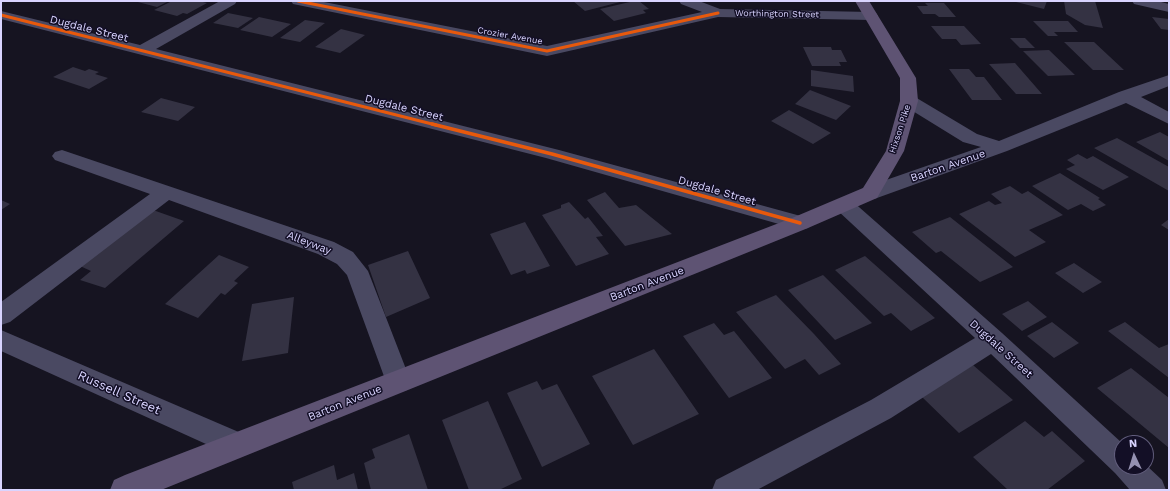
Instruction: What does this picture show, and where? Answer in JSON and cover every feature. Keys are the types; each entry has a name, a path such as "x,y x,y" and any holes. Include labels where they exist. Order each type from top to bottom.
{"main road":[{"name":"Hixson Pike","path":"862,1 908,78 909,101 895,151 870,193"},
{"name":"Barton Avenue","path":"125,490 800,224 870,193"}],"street":[{"path":"142,51 230,1"},
{"name":"Crozier Avenue","path":"298,1 547,51 718,13"},
{"name":"Worthington Street","path":"686,1 718,13 871,16"},
{"path":"1139,1 1169,8"},
{"name":"Dugdale Street","path":"1,15 552,154 800,224"},
{"name":"Barton Avenue","path":"870,193 1000,147 1169,80"},
{"path":"1126,96 1169,119"},
{"path":"909,101 970,138 1000,147"},
{"name":"Alleyway","path":"62,156 326,248 345,258 357,271 398,382"},
{"path":"1,315 166,192"},
{"name":"Dugdale Street","path":"844,205 993,340 1114,454"},
{"name":"Russell Street","path":"1,340 238,445"},
{"path":"727,490 881,409 993,340"},
{"path":"1135,475 1151,490"}],"building":[{"path":"134,1 169,1 157,7"},
{"path":"172,1 199,1 207,3 187,14 183,13 177,16 154,10"},
{"path":"573,1 620,1 620,2 585,11"},
{"path":"639,1 649,9 643,10 646,13 614,21 600,9"},
{"path":"1012,1 1047,1 1044,9"},
{"path":"1064,1 1095,1 1103,28 1085,25 1066,14"},
{"path":"925,3 944,3 956,17 939,17 935,14 923,14 917,6 928,6"},
{"path":"228,13 253,18 238,28 213,23"},
{"path":"259,17 291,24 272,37 240,30"},
{"path":"1152,17 1169,19 1169,30 1161,29"},
{"path":"305,20 325,23 300,42 280,38"},
{"path":"1033,21 1068,21 1078,32 1054,32 1058,36 1048,36"},
{"path":"931,26 964,26 981,44 961,45 956,39 942,39"},
{"path":"341,29 365,35 340,53 315,47"},
{"path":"1010,38 1025,38 1035,48 1020,48"},
{"path":"1064,42 1094,42 1124,70 1093,70"},
{"path":"803,47 831,47 832,50 841,50 847,62 839,62 841,66 812,66"},
{"path":"1049,50 1075,75 1048,76 1023,51"},
{"path":"1015,63 1042,94 1016,94 989,64"},
{"path":"73,67 85,71 89,69 99,72 95,74 108,78 89,89 53,77"},
{"path":"949,69 969,69 976,77 984,77 1002,100 972,100"},
{"path":"811,70 853,76 854,92 811,86"},
{"path":"810,90 851,106 836,120 795,104"},
{"path":"161,98 195,107 178,121 141,112"},
{"path":"789,110 831,133 813,144 771,121"},
{"path":"1160,132 1169,137 1169,161 1136,142"},
{"path":"1117,138 1169,167 1169,191 1094,148"},
{"path":"1078,154 1087,159 1093,156 1129,177 1103,190 1066,169 1075,165 1067,160"},
{"path":"1060,173 1100,198 1098,199 1106,205 1093,211 1081,204 1068,210 1032,186"},
{"path":"1010,186 1022,194 1028,191 1063,215 1029,230 1046,242 1015,257 959,214 989,201 995,205 1002,203 991,194"},
{"path":"605,192 619,208 636,205 672,234 625,246 587,200"},
{"path":"1,200 10,204 1,210"},
{"path":"569,202 585,219 588,217 603,236 596,237 609,254 576,266 542,215 561,208 561,205"},
{"path":"153,210 184,221 105,288 80,280 91,271 80,266"},
{"path":"950,217 1013,267 980,282 941,251 936,253 912,232"},
{"path":"1169,219 1169,230 1161,225"},
{"path":"525,222 550,266 527,274 525,270 511,275 490,234"},
{"path":"408,251 430,298 386,317 368,265"},
{"path":"219,255 249,267 234,281 238,283 225,295 221,293 198,318 165,304"},
{"path":"865,256 935,318 911,331 891,313 884,316 835,270"},
{"path":"1074,263 1102,282 1083,293 1055,273"},
{"path":"823,275 872,323 835,340 788,290"},
{"path":"776,295 841,364 819,375 805,359 785,369 736,312"},
{"path":"294,297 288,353 242,361 252,304"},
{"path":"1028,301 1047,317 1022,331 1002,314"},
{"path":"1052,322 1079,343 1054,358 1027,336"},
{"path":"1125,322 1159,348 1169,344 1169,378 1108,331"},
{"path":"714,323 724,335 734,331 772,378 729,398 683,336"},
{"path":"654,349 699,414 633,445 592,376"},
{"path":"973,365 1013,400 959,433 921,396"},
{"path":"1131,368 1169,398 1169,448 1154,435 1097,388"},
{"path":"537,381 542,390 557,384 590,444 542,467 507,393"},
{"path":"488,401 522,479 499,490 469,490 442,420"},
{"path":"1025,421 1044,437 1052,431 1085,461 1047,490 1008,490 973,457"},
{"path":"409,434 428,490 371,490 364,463 375,458 372,449"},
{"path":"334,465 337,480 354,473 358,490 294,490 292,482"}],"cycle path":[{"path":"298,1 547,51 718,13"},
{"path":"1,15 552,154 800,223"}]}
